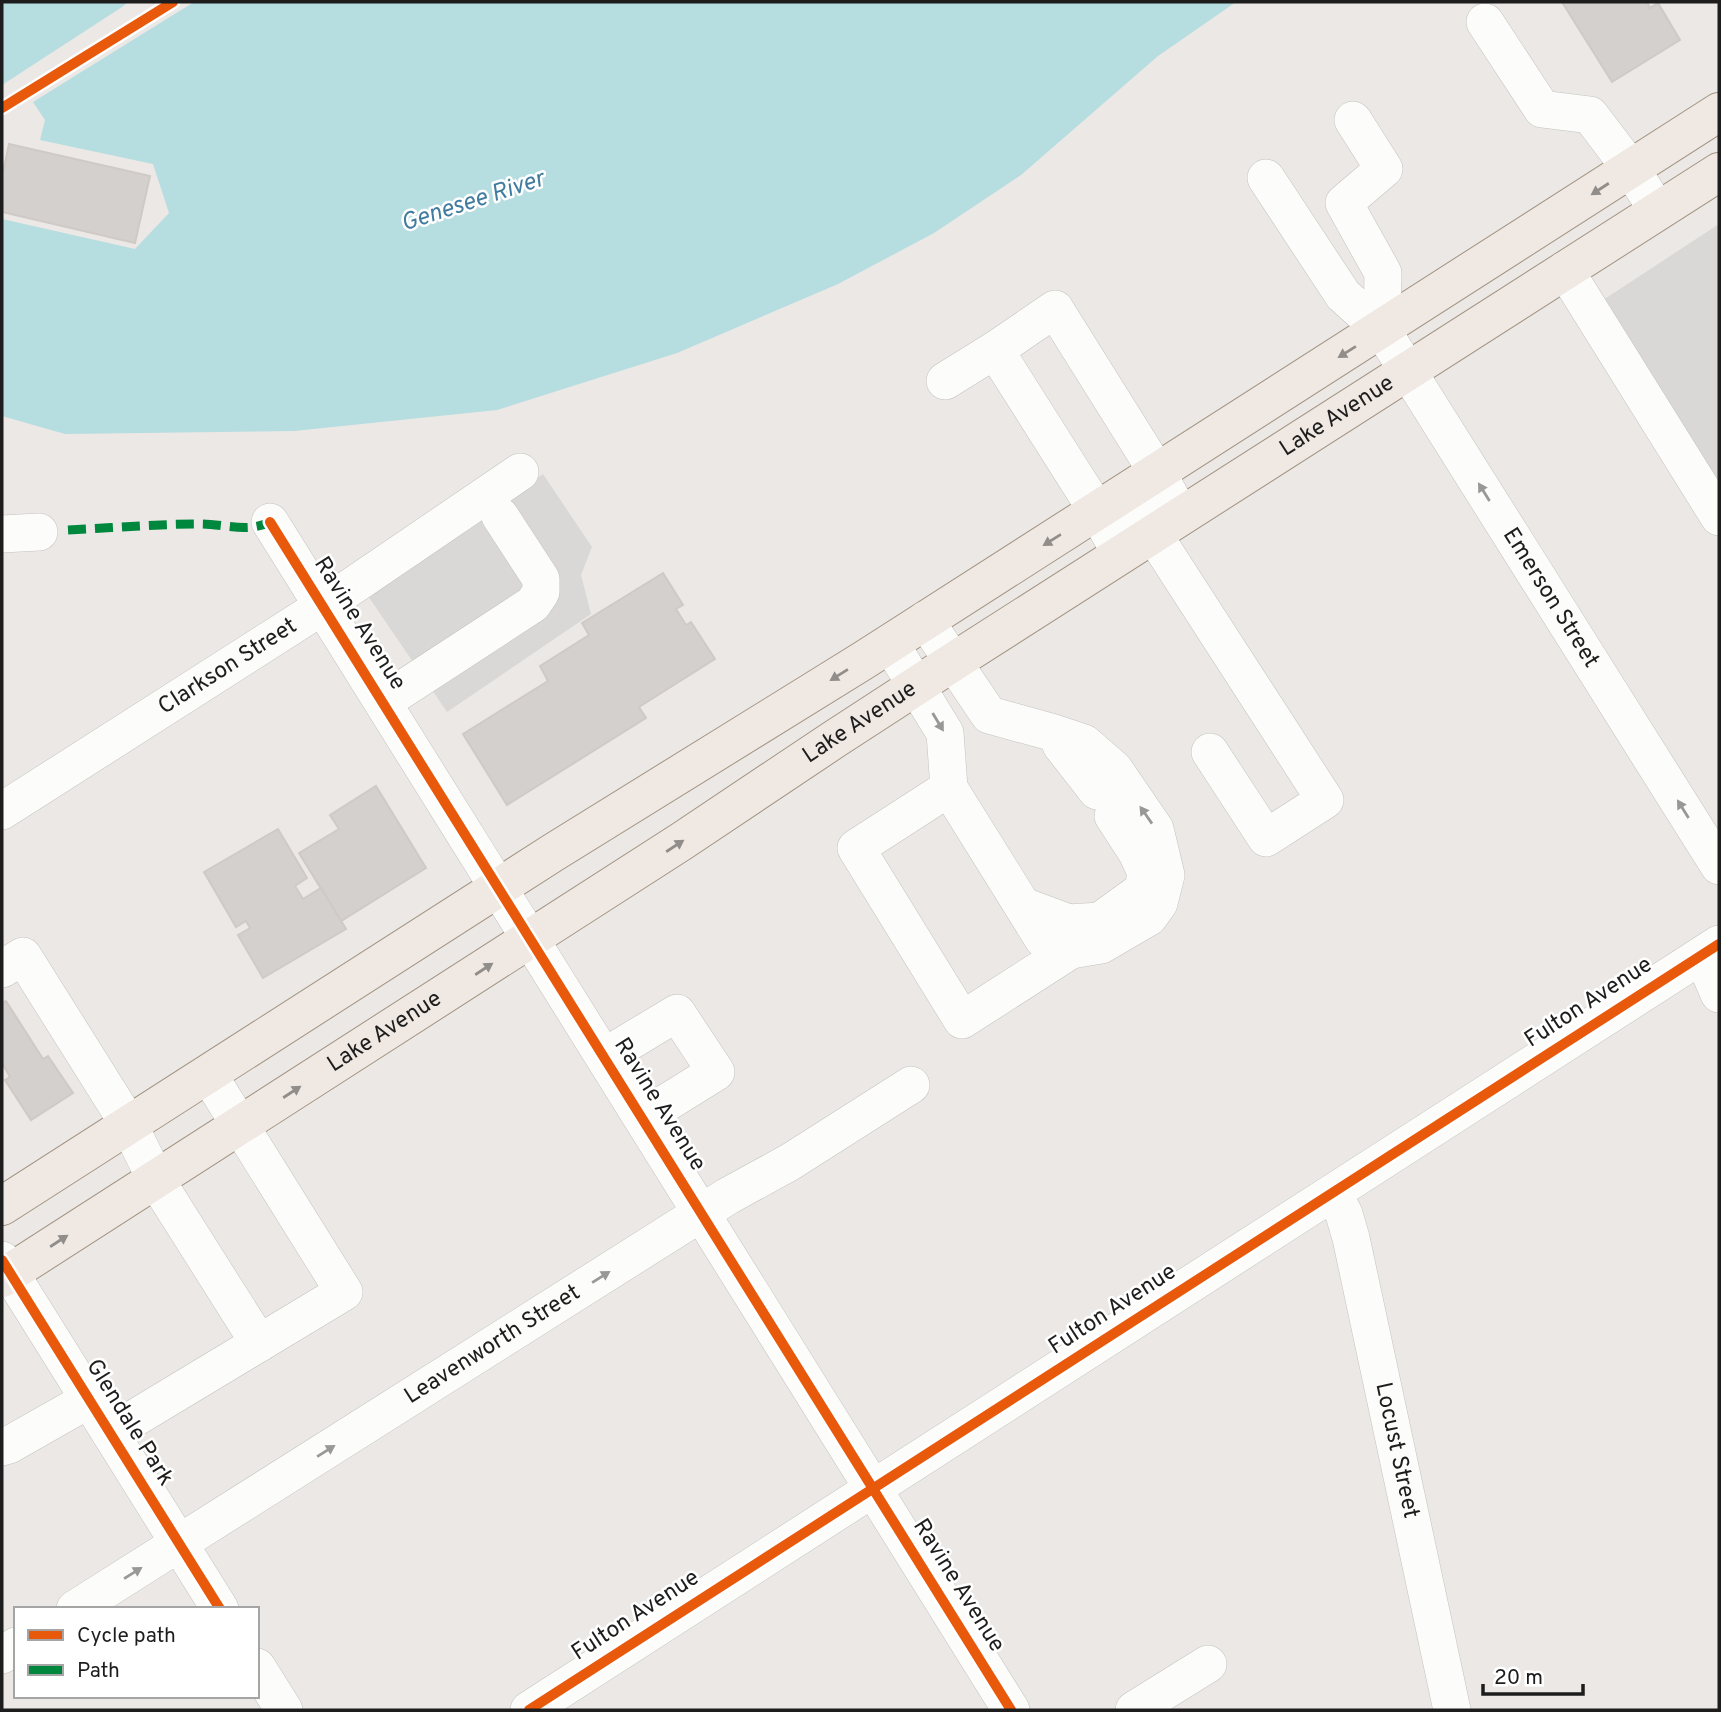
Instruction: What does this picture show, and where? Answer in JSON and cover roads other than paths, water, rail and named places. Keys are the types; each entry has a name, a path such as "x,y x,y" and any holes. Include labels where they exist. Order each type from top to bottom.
{"main road":[{"name":"Lake Avenue","path":"2,1206 625,807 890,643 1382,330 1719,112"},
{"name":"Lake Avenue","path":"5,1270 156,1180 682,841 953,662 1719,172"}],"street":[{"path":"1485,22 1542,109 1590,115 1632,169 1658,211"},
{"path":"1353,120 1384,169 1344,203 1383,273 1382,330"},
{"name":"Emerson Street","path":"1266,178 1343,295 1382,330 1719,866"},
{"path":"1565,270 1719,517"},
{"path":"945,381 1055,309 1157,472 1152,535"},
{"path":"995,350 1111,502 1152,535 1325,800 1266,838 1210,752"},
{"name":"Clarkson Street","path":"2,811 323,606 520,472"},
{"path":"383,702 533,604 541,592 541,579 500,516"},
{"name":"Ravine Avenue","path":"270,522 1011,1710"},
{"path":"2,534 39,532"},
{"path":"925,620 989,715 1084,743 1114,769 1155,829 1166,875 1158,903 1149,917 1101,945 1071,950 962,1020 856,848 948,788"},
{"path":"890,643 945,733 948,788 1043,939 1071,950"},
{"path":"1021,905 1069,923 1100,921 1143,890 1146,873 1137,853 1105,804 1051,732"},
{"path":"1710,950 1710,973 1719,994"},
{"name":"Fulton Avenue","path":"528,1710 1710,950"},
{"path":"2,969 23,956 129,1125 156,1180 259,1343"},
{"path":"604,1058 677,1013 716,1072 642,1118"},
{"path":"110,1433 344,1292 208,1074"},
{"name":"Leavenworth Street","path":"78,1607 701,1213 814,1147 911,1085"},
{"name":"Locust Street","path":"1333,1193 1344,1214 1351,1238 1451,1710"},
{"name":"Glendale Park","path":"5,1270 90,1399 219,1607"},
{"path":"2,1447 90,1399"},
{"path":"1134,1710 1208,1664"},
{"path":"259,1670 284,1710"}],"water":[{"path":"2,2 128,2 2,85"},
{"name":"Genesee River","path":"194,2 1236,2 1158,56 1021,175 934,233 838,284 677,353 497,410 294,431 65,434 2,416 2,219 135,249 169,213 153,164 40,140 45,120 33,102"}]}
